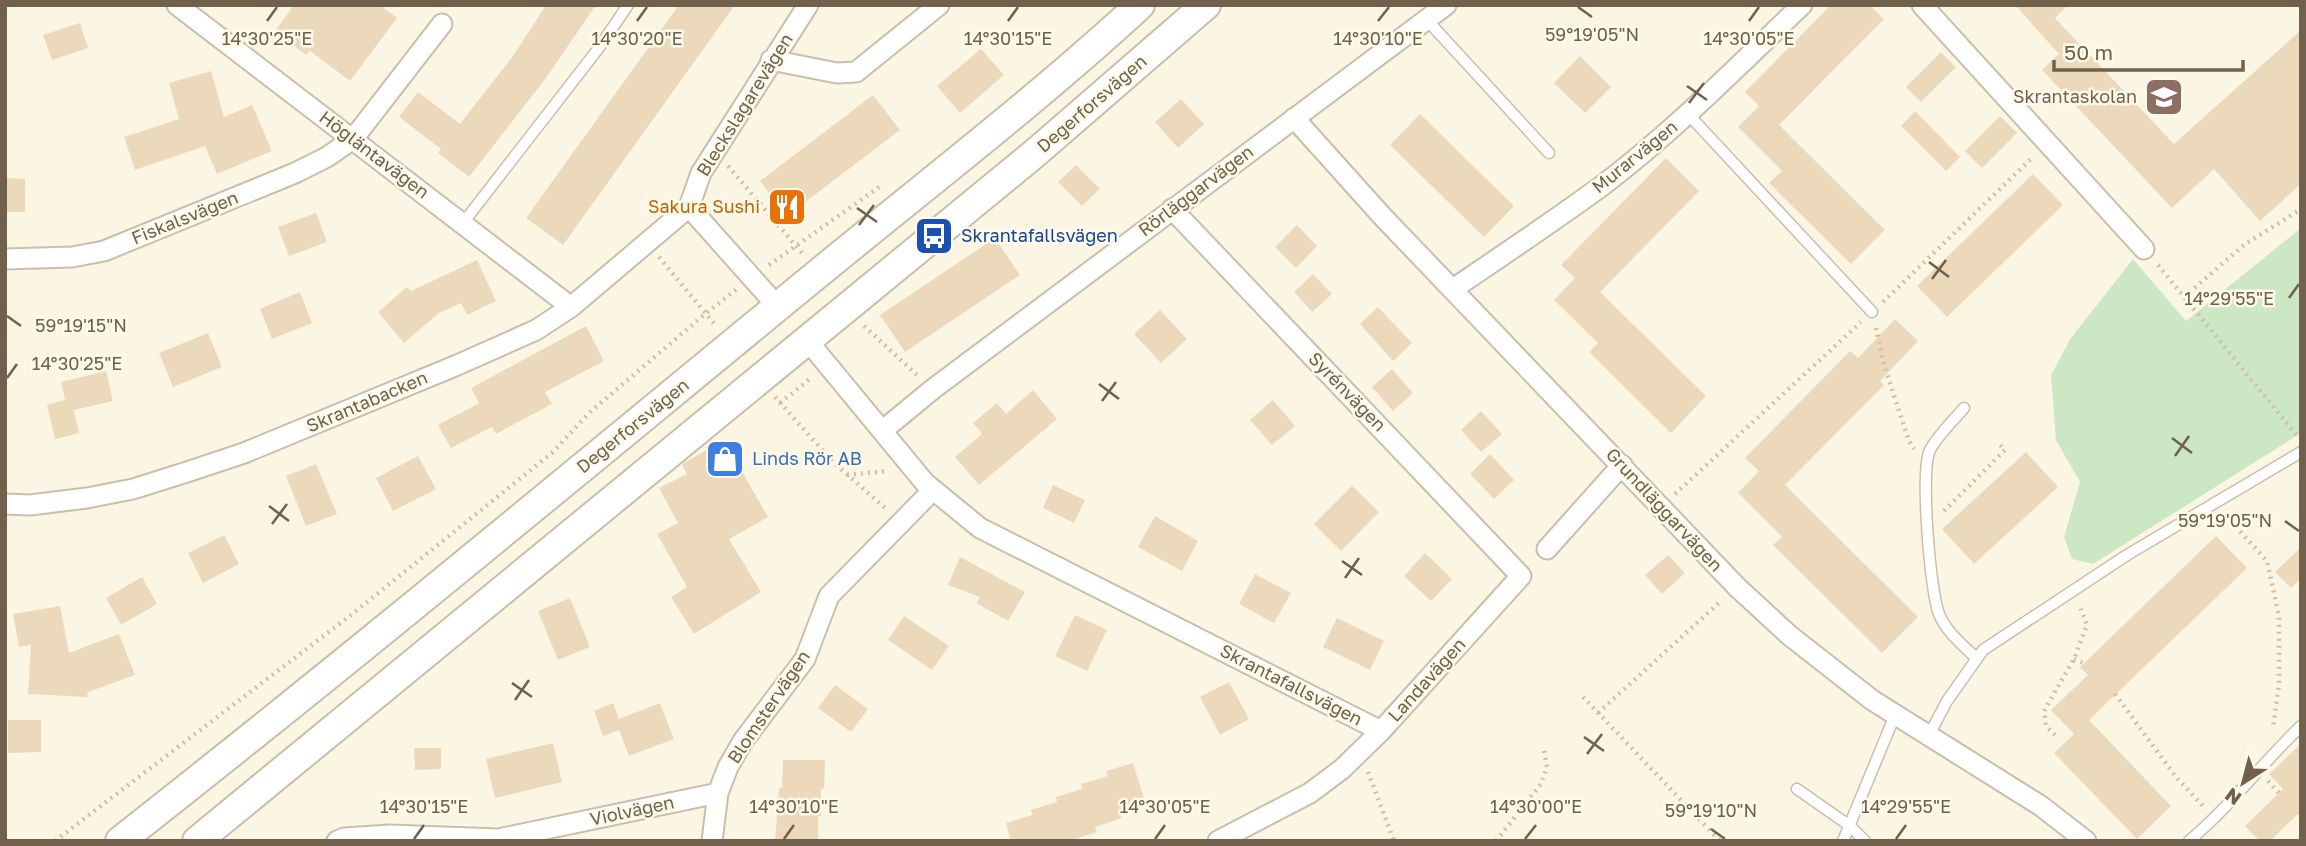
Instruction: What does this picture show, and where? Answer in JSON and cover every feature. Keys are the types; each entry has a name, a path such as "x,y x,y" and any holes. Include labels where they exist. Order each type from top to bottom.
{"main road":[{"name":"Degerforsvägen","path":"120,841 500,535 1077,62 1140,5"},
{"name":"Degerforsvägen","path":"197,841 1034,154 1206,5"},
{"path":"778,307 807,340"}],"street":[{"name":"Högläntavägen","path":"177,5 571,307"},
{"name":"Bleckslagarevägen","path":"689,207 701,173 808,5"},
{"path":"771,60 837,74 856,72 939,5"},
{"name":"Rörläggarvägen","path":"882,431 933,389 1447,5"},
{"name":"Murarvägen","path":"1453,289 1602,185 1688,114 1802,5"},
{"path":"1922,5 2144,248"},
{"name":"Fiskalsvägen","path":"5,259 72,257 104,251 295,173 327,157 353,139 442,24"},
{"name":"Grundläggarvägen","path":"1294,118 1737,587 1789,635 1833,672 1895,715 2041,806 2085,841"},
{"path":"689,207 750,279 778,307"},
{"name":"Skrantabacken","path":"5,503 30,505 133,489 244,453 536,330 571,307 689,207"},
{"name":"Syrénvägen","path":"1172,209 1521,576"},
{"name":"Skrantafallsvägen","path":"807,340 933,490 979,528 1381,731"},
{"path":"1546,549 1622,465"},
{"name":"Blomstervägen","path":"712,841 718,793 728,767 743,741 805,659 830,596 933,490"},
{"name":"Landavägen","path":"1218,841 1310,793 1342,769 1381,731 1521,576"},
{"name":"Violvägen","path":"337,841 344,838 390,835 498,839 718,793"}],"lane":[{"path":"463,223 598,49 628,5"},
{"path":"1427,20 1549,153"},
{"path":"1688,114 1872,312"},
{"path":"1964,408 1930,450 1925,468 1928,526 1931,578 1939,615 1955,637 1977,659"},
{"path":"1929,735 1947,701 1983,650 2074,590 2301,452"},
{"path":"1843,841 1895,715"},
{"path":"2189,841 2215,819 2269,757 2301,726"},
{"path":"1797,789 1850,826 1865,841"}],"path":[{"path":"1661,507 1872,312 2048,142"},
{"path":"715,150 794,245"},
{"path":"55,841 351,615 553,452 598,406 705,314 794,245 884,184"},
{"path":"2184,297 2244,245 2301,209"},
{"path":"647,242 705,314"},
{"path":"2144,248 2301,441"},
{"path":"1872,312 1884,365 1909,441 1925,468"},
{"path":"864,326 933,389"},
{"path":"653,359 654,371"},
{"path":"780,402 847,475 901,522"},
{"path":"598,406 610,408"},
{"path":"1928,526 2005,450 1999,444"},
{"path":"847,475 913,468"},
{"path":"2214,503 2267,561 2279,616 2279,684 2269,757"},
{"path":"1598,713 1737,587"},
{"path":"2055,735 2046,726 2044,711 2074,659 2087,625 2074,590"},
{"path":"2074,659 2084,663"},
{"path":"2115,694 2176,778 2215,819"},
{"path":"1583,696 1720,841"},
{"path":"1496,841 1541,784 1546,767 1544,750"},
{"path":"1360,751 1394,841"}],"green space":[{"path":"2301,228 2301,433 2093,564 2072,559 2064,537 2080,482 2056,440 2051,375 2071,338 2133,259 2186,321"}],"building":[{"path":"294,5 380,5 397,18 350,81 310,51 306,55 275,31"},
{"path":"546,5 596,5 546,78 469,177 438,153 441,149 399,117 418,92 460,124 513,56"},
{"path":"679,5 735,5 563,245 526,218"},
{"path":"1831,5 1870,5 1884,19 1779,125 1885,230 1851,264 1769,183 1782,171 1738,127 1759,106 1745,92"},
{"path":"2015,5 2068,5 2055,18 2174,144 2301,30 2301,184 2260,221 2214,169 2172,208 2042,70 2059,54"},
{"path":"80,23 88,48 52,60 43,35"},
{"path":"981,49 1004,75 960,113 937,86"},
{"path":"1941,52 1956,67 1921,102 1906,87"},
{"path":"1580,56 1611,87 1585,113 1554,83"},
{"path":"211,71 224,117 252,105 272,151 217,174 205,146 135,170 124,137 179,119 169,83"},
{"path":"873,95 900,130 787,216 760,181"},
{"path":"1181,99 1204,124 1178,148 1155,122"},
{"path":"1915,111 1960,157 1946,171 1901,126"},
{"path":"1420,114 1514,206 1484,237 1390,145"},
{"path":"2000,116 2017,133 1982,168 1965,151"},
{"path":"1666,158 1699,191 1600,292 1706,396 1671,433 1589,352 1598,343 1554,300 1575,278 1561,265"},
{"path":"1076,165 1100,189 1082,206 1058,182"},
{"path":"2033,174 2063,205 1947,317 1917,286"},
{"path":"5,178 25,179 25,212 5,212"},
{"path":"316,213 327,242 289,256 278,227"},
{"path":"1297,225 1317,246 1296,268 1275,247"},
{"path":"995,238 1020,275 905,352 880,315"},
{"path":"477,260 496,301 467,315 461,303 439,313 404,343 378,312 407,287 411,291"},
{"path":"1313,274 1332,294 1312,312 1294,292"},
{"path":"300,292 312,323 272,339 260,309"},
{"path":"1378,307 1412,343 1393,361 1360,324"},
{"path":"1160,310 1187,339 1161,363 1134,334"},
{"path":"1895,319 1918,341 1880,381 1884,385 1785,485 1918,617 1882,653 1773,545 1782,537 1738,493 1759,471 1745,458 1850,351 1858,358"},
{"path":"586,326 604,361 545,392 552,404 496,434 492,427 451,448 438,425 479,403 471,388"},
{"path":"208,333 222,367 173,387 159,353"},
{"path":"1392,369 1413,393 1393,411 1372,387"},
{"path":"106,371 113,401 74,410 79,433 55,439 47,405 65,400 61,382"},
{"path":"1033,390 1057,419 979,485 955,457 982,434 973,423 997,403 1006,414"},
{"path":"1273,400 1295,426 1272,445 1250,420"},
{"path":"1481,411 1502,434 1481,452 1461,430"},
{"path":"724,440 768,517 729,539 761,592 694,634 671,597 687,587 657,534 678,523 659,488 687,474 682,464"},
{"path":"2026,452 2058,487 1974,564 1942,529"},
{"path":"1490,454 1514,480 1494,499 1470,474"},
{"path":"418,456 436,489 393,511 376,478"},
{"path":"316,464 337,514 306,526 286,476"},
{"path":"1053,485 1085,500 1074,523 1043,508"},
{"path":"1352,486 1379,512 1341,551 1314,524"},
{"path":"1155,516 1198,541 1182,571 1138,547"},
{"path":"224,535 239,564 203,583 188,553"},
{"path":"2216,536 2247,568 2089,720 2171,806 2137,839 2054,753 2074,734 2051,710 2088,675 2080,667"},
{"path":"2301,547 2301,578 2291,588 2275,572"},
{"path":"1425,553 1452,579 1431,601 1404,576"},
{"path":"1668,555 1685,573 1662,594 1645,575"},
{"path":"960,557 1025,592 1008,621 976,603 980,597 948,585"},
{"path":"1255,574 1291,593 1274,623 1239,604"},
{"path":"142,577 157,604 121,625 106,598"},
{"path":"570,598 590,647 558,660 538,611"},
{"path":"60,606 69,653 119,634 135,675 88,692 87,697 28,694 31,645 19,647 13,614"},
{"path":"1075,615 1107,630 1087,671 1055,656"},
{"path":"904,616 949,646 932,670 888,640"},
{"path":"1337,618 1384,641 1370,670 1323,647"},
{"path":"1229,682 1249,719 1220,735 1200,697"},
{"path":"835,685 868,709 851,732 818,708"},
{"path":"613,703 619,719 660,703 674,739 629,756 619,730 603,736 594,711"},
{"path":"8,720 41,720 41,752 8,753"},
{"path":"553,743 562,782 495,798 486,759"},
{"path":"2301,744 2301,811 2270,841 2260,841 2245,826 2283,789 2269,774"},
{"path":"414,748 441,748 441,769 415,770"},
{"path":"783,760 825,760 821,816 818,816 818,841 775,841"},
{"path":"1133,763 1146,805 1120,814 1122,818 1095,827 1097,832 1069,841 1011,841 1006,823 1032,815 1031,810 1057,802 1056,797 1082,789 1081,784 1108,776 1106,771"}],"place":[{"name":"Skrantaskolan","path":"2164,97"},
{"name":"Sakura Sushi","path":"787,207"},
{"name":"Skrantafallsvägen","path":"934,236"},
{"name":"Linds Rör AB","path":"725,459"}]}
